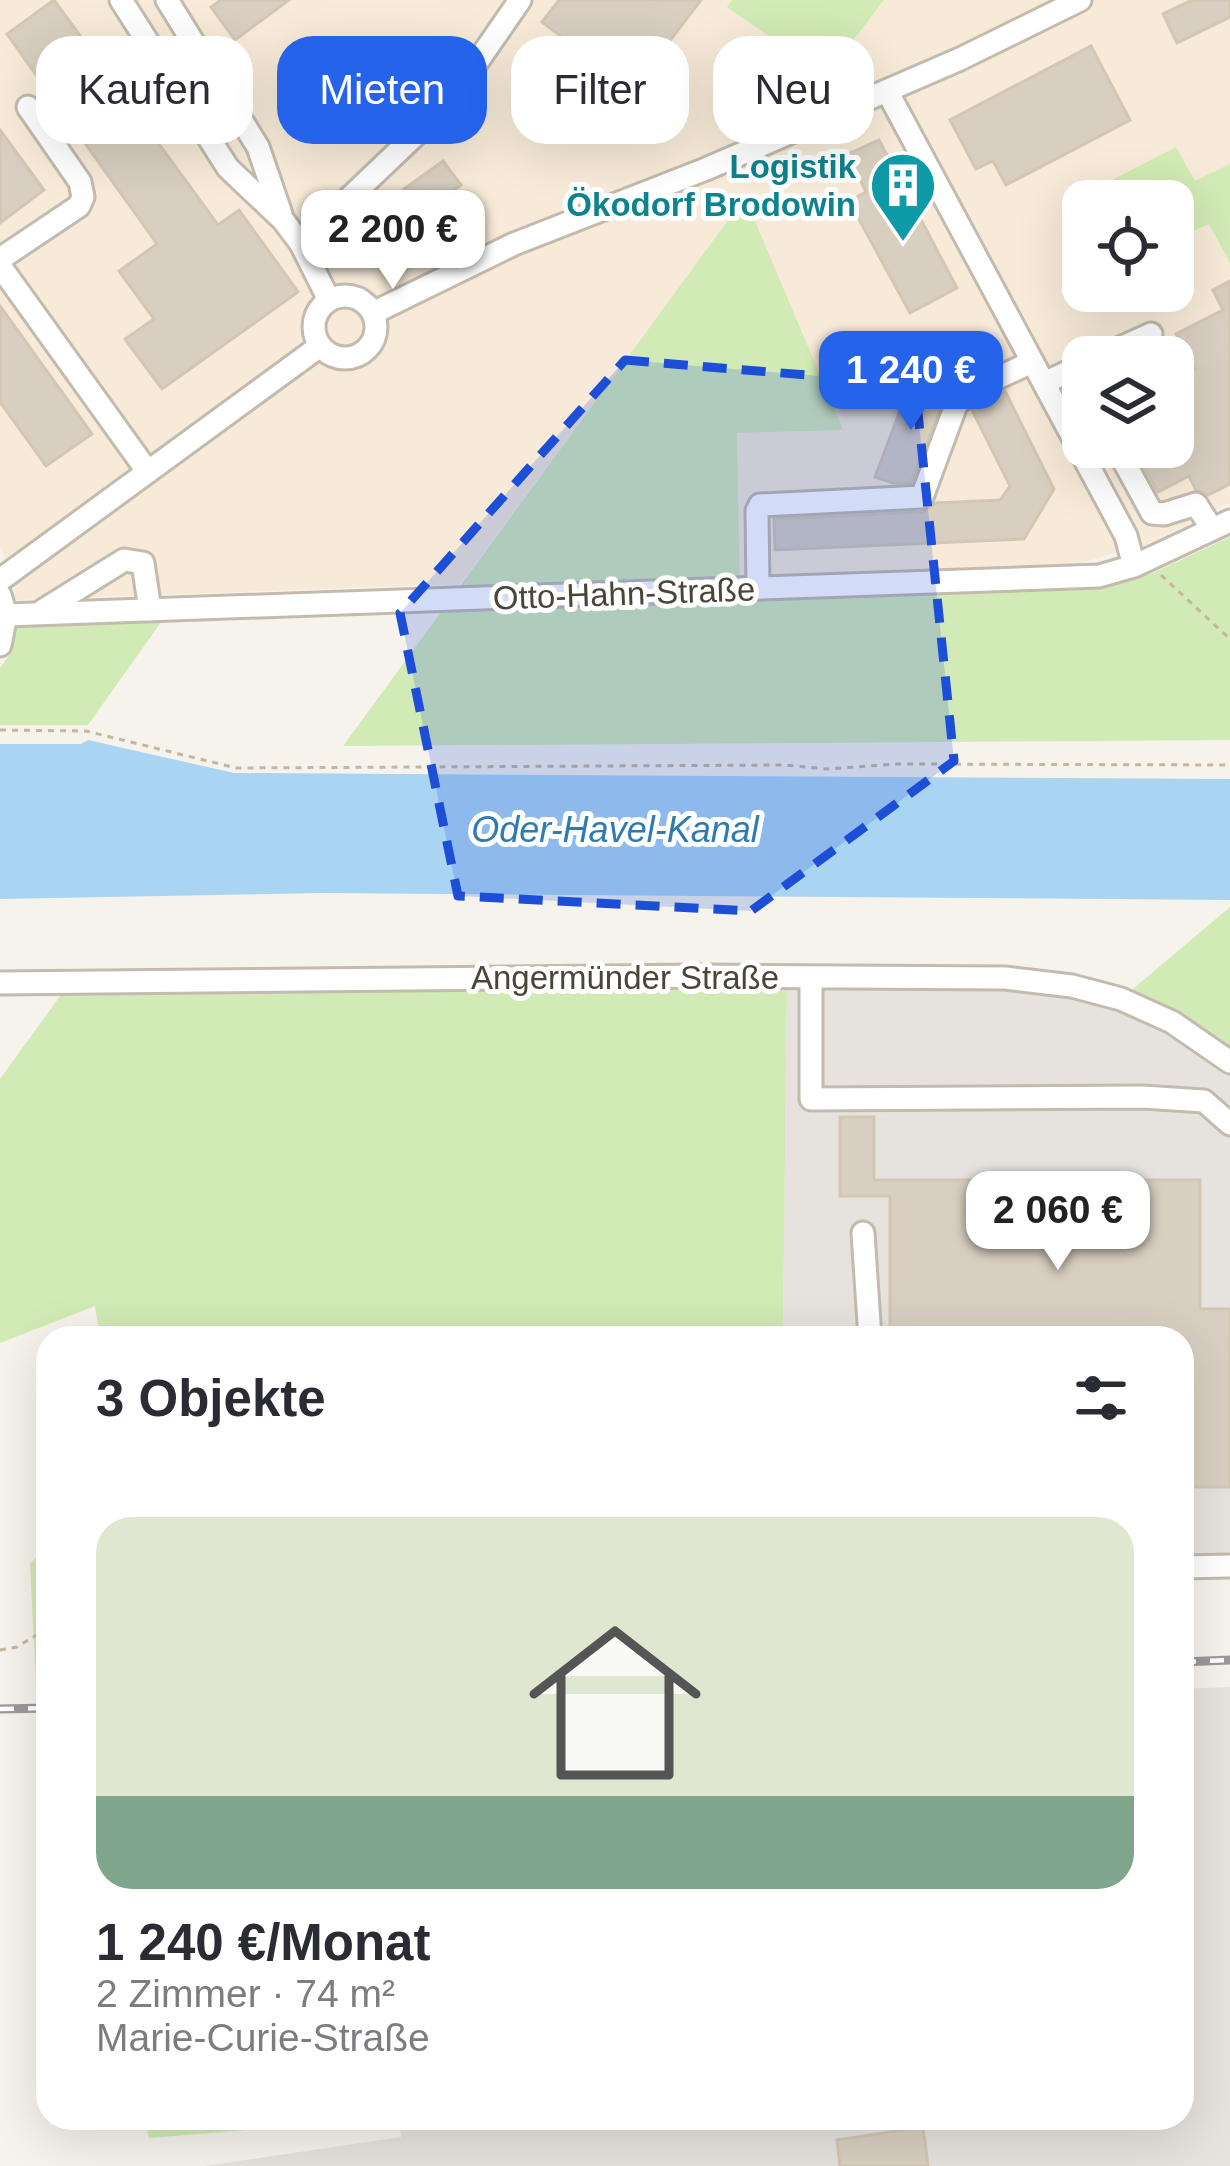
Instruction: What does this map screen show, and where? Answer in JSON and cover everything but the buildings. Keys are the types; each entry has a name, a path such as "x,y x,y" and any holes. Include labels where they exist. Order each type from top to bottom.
{"street":[{"path":"121,0 228,168 283,220 301,244 328,301"},
{"path":"167,0 259,150 283,220"},
{"path":"301,244 449,103 520,0"},
{"path":"373,313 514,244 887,92 1080,0"},
{"path":"887,92 1140,564"},
{"path":"28,107 80,182 82,197 79,206 0,263 148,472"},
{"path":"228,168 246,164 259,150"},
{"path":"355,298 373,313 376,332 362,354 337,358 320,346 315,319 328,301 355,298"},
{"path":"1147,336 1151,334"},
{"path":"0,580 320,346"},
{"path":"758,588 760,505 922,496 964,395 1032,362"},
{"path":"1043,383 1062,375"},
{"path":"1127,468 1152,513 1196,504 1221,525"},
{"name":"Otto-Hahn-Straße","path":"0,645 3,605 37,614 1100,576 1140,564 1221,525"},
{"path":"37,614 124,560 143,563 150,610"},
{"path":"811,977 811,1099 1143,1097 1204,1101 1230,1124"},
{"name":"Angermünder Straße","path":"0,983 1005,978 1072,986 1121,999 1158,1016 1230,1062"},
{"path":"863,1233 869,1326"},
{"path":"1194,1566 1230,1565"}],"path":[{"path":"1140,564 1230,639"},
{"path":"0,730 86,731 236,769 1230,765"},
{"path":"0,1650 17,1647 36,1635"}],"highlighted area":[{"path":"625,360 915,384 954,761 751,911 458,896 400,613"}],"shaded area":[{"path":"0,0 732,0 728,7 769,36 713,36 713,144 874,144 874,36 857,36 884,0 1230,0 1230,164 1195,182 1175,148 1114,180 1062,180 1062,312 1194,312 1194,230 1209,223 1230,263 1230,503 1148,544 1080,563 738,579 737,433 842,430 745,198 460,584 15,600 15,579 0,547"},
{"path":"787,977 954,978 1121,999 1230,1064 1230,1566 1194,1568 1194,1326 783,1326"},
{"path":"1230,1687 1230,2166 205,2166 401,2137 400,2130 1194,2130 1194,1688"}],"green space":[{"path":"732,0 884,0 857,36 769,36 727,7"},
{"path":"1176,147 1195,181 1230,164 1230,263 1209,224 1194,231 1194,180 1112,180"},
{"path":"745,197 843,430 737,433 740,600 1120,582 1153,573 1230,537 1230,740 343,746"},
{"path":"164,618 88,725 0,725 0,668 12,651 17,623"},
{"path":"1230,907 1230,1064 1121,999"},
{"path":"787,977 783,1326 98,1326 95,1306 0,1343 0,1079 63,992"},
{"path":"36,1558 36,1687 30,1563"},
{"path":"147,2130 248,2130 149,2138"}],"water":[{"name":"Oder-Havel-Kanal","path":"88,740 234,773 1230,779 1230,900 323,893 0,899 0,744 81,744"}],"railway":[{"path":"1194,1662 1230,1660"},
{"path":"0,1709 36,1708"}],"place":[{"name":"Logistik Ökodorf Brodowin","path":"903,244"}]}
